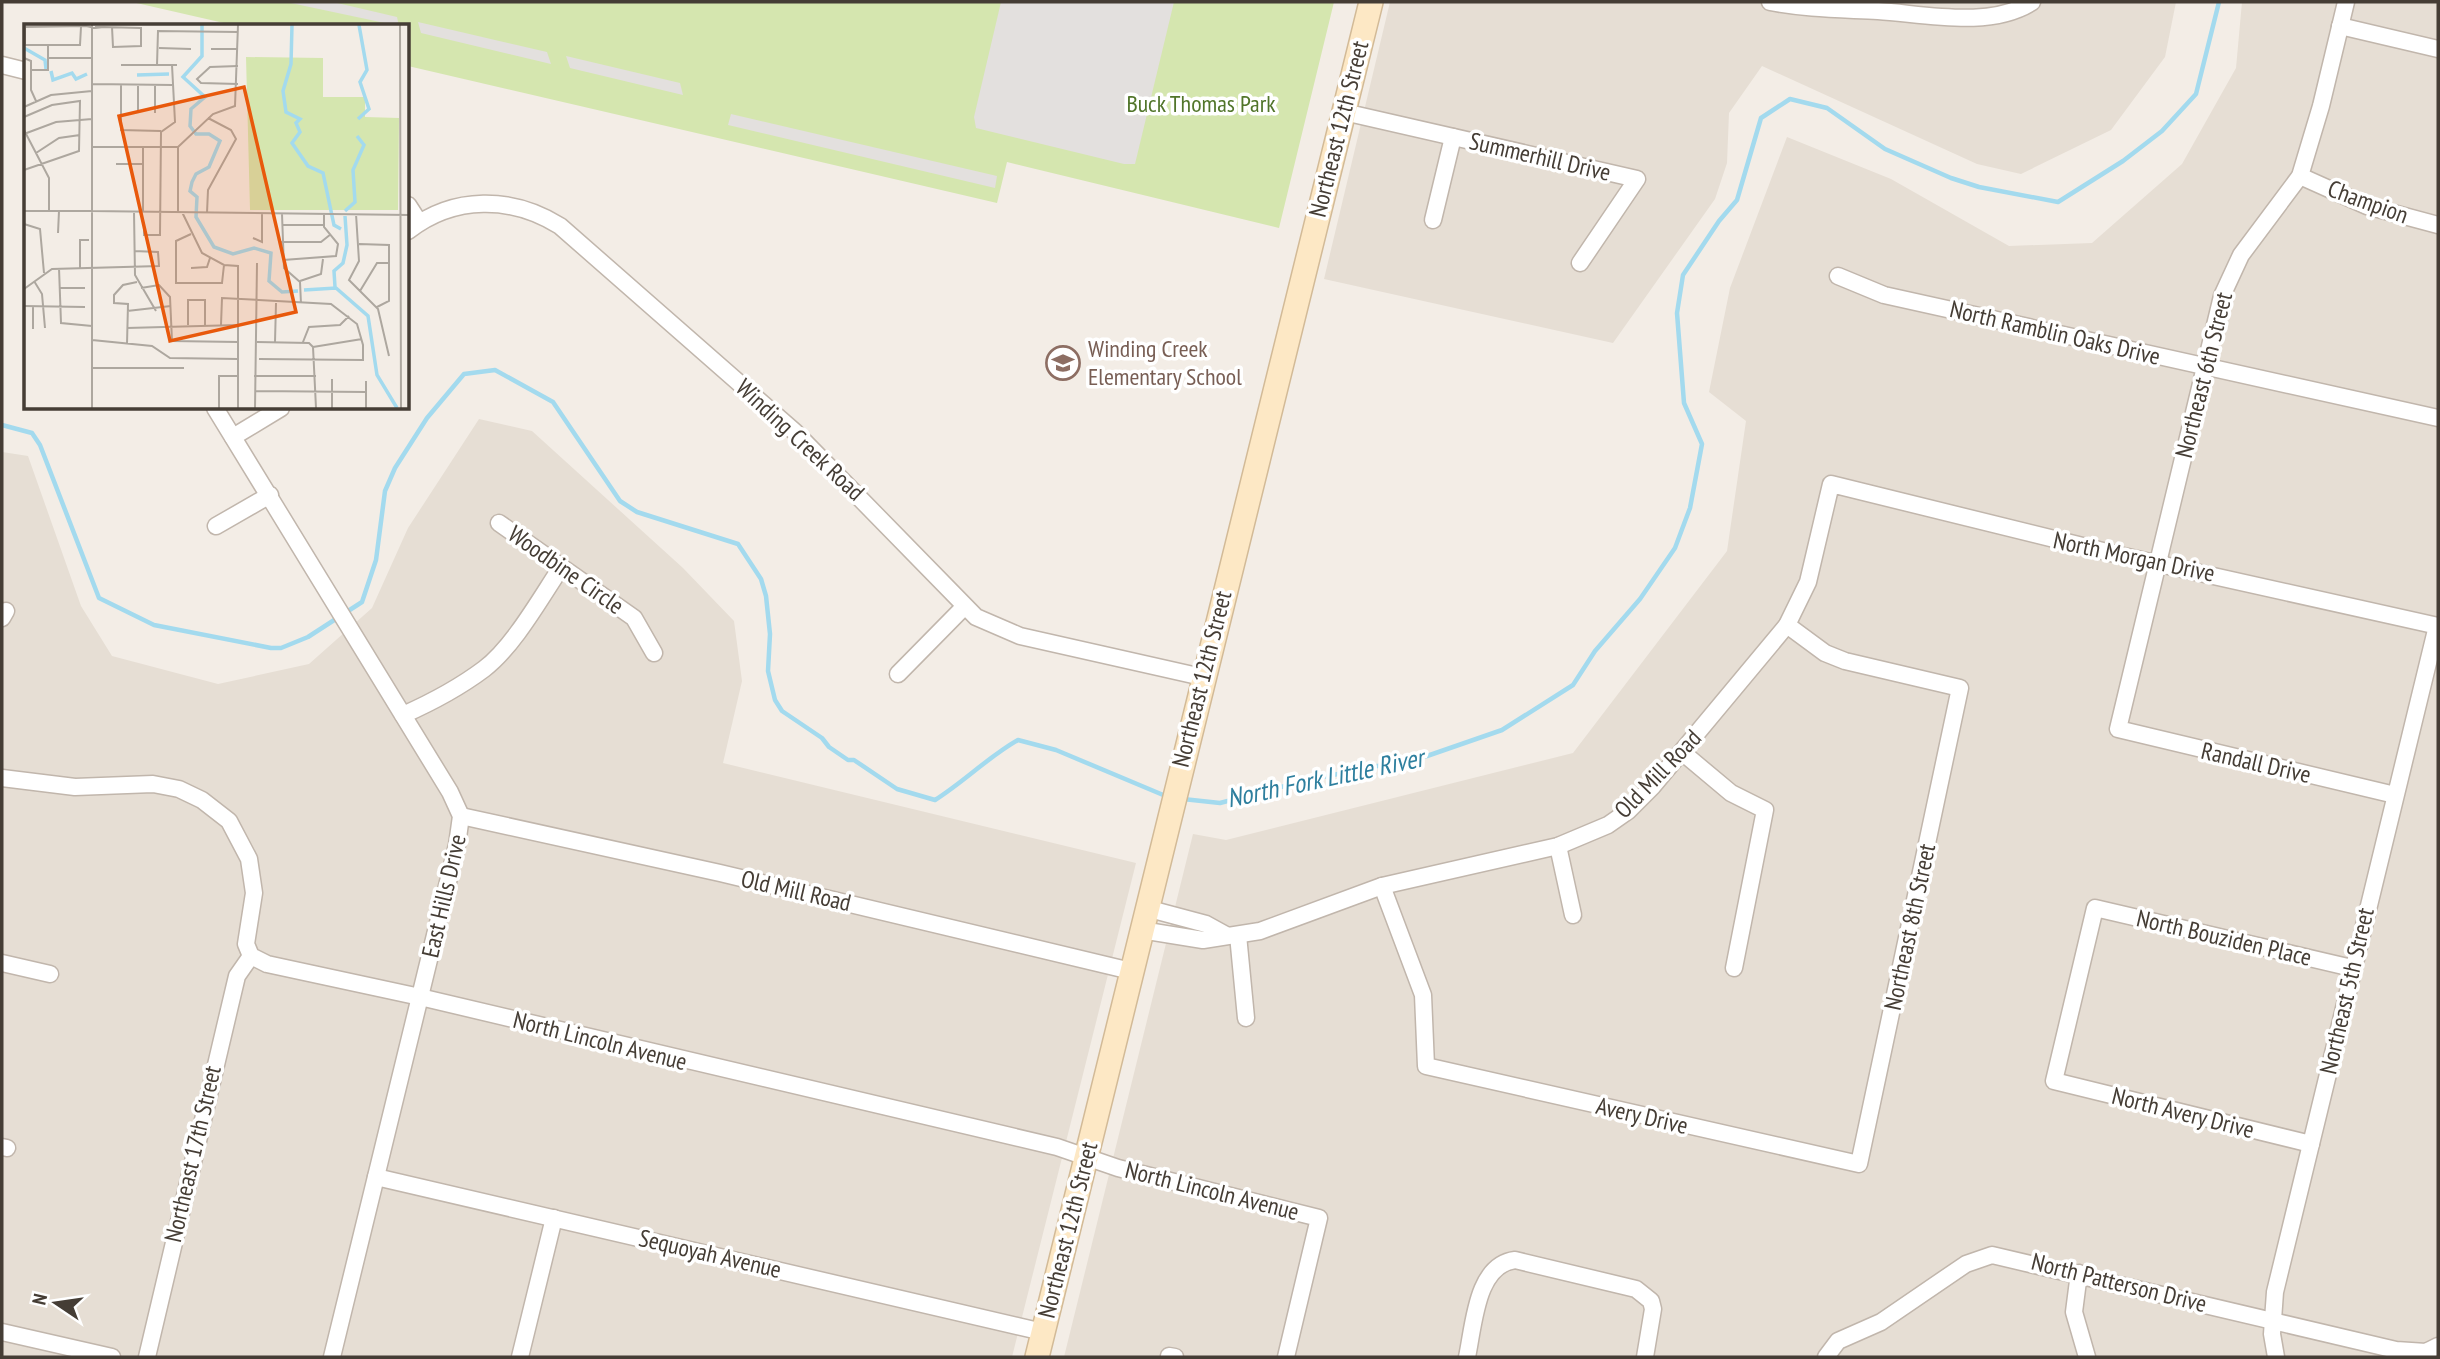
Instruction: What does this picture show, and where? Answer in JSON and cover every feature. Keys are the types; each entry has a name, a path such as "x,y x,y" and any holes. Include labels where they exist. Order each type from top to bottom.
{"street":[{"name":"Northeast 12th Street","path":"1037,1357 1202,677 1371,2"},
{"path":"1770,2 1822,9 1875,6 1987,16 2007,13 2032,2"},
{"name":"Northeast 6th Street","path":"2118,729 2204,368 2229,277 2241,255 2300,176 2312,140 2346,2"},
{"path":"2340,26 2438,49"},
{"path":"2,65 24,70"},
{"name":"Summerhill Drive","path":"1344,111 1637,179 1580,263"},
{"path":"1433,220 1453,137"},
{"name":"Champion","path":"2300,176 2367,206 2438,225"},
{"name":"Winding Creek Road","path":"414,227 467,205 502,203 531,209 560,226 795,432 964,607 986,623 1020,636 1202,677"},
{"name":"North Ramblin Oaks Drive","path":"1838,276 1884,295 2438,418"},
{"name":"East Hills Drive","path":"216,410 335,600 450,792 461,817 457,845 332,1357"},
{"path":"233,437 278,410"},
{"name":"North Morgan Drive","path":"1831,484 2080,546 2158,561 2437,626"},
{"name":"Old Mill Road","path":"1144,919 1203,940 1232,935 1285,924 1382,886 1558,846 1608,825 1628,811 1682,752 1787,625 1808,582 1831,484"},
{"path":"216,526 270,495"},
{"name":"Woodbine Circle","path":"499,523 634,618 654,653"},
{"path":"402,715 425,705 485,668 500,653 561,569"},
{"path":"898,674 964,607"},
{"name":"Northeast 8th Street","path":"1787,625 1825,653 1844,661 1960,688 1859,1164"},
{"name":"Northeast 5th Street","path":"2276,1357 2273,1320 2275,1292 2437,626"},
{"name":"Randall Drive","path":"2118,729 2395,795"},
{"path":"1682,752 1731,793 1765,810 1734,968"},
{"path":"2,778 75,787 153,784 179,789 202,800 229,821 249,859 254,893 246,944 251,956"},
{"name":"Old Mill Road","path":"461,817 720,873 1131,971"},
{"path":"1558,846 1573,915"},
{"name":"Avery Drive","path":"1382,886 1423,995 1426,1066 1859,1164"},
{"name":"North Bouziden Place","path":"2054,1081 2095,908 2352,968"},
{"path":"1144,919 1206,924 1232,935 1246,1018"},
{"name":"North Lincoln Avenue","path":"251,956 267,964 420,997 1057,1147 1319,1218 1286,1357"},
{"name":"Northeast 17th Street","path":"147,1357 237,976 251,956"},
{"path":"2,963 50,974"},
{"name":"North Avery Drive","path":"2054,1081 2311,1144"},
{"name":"Sequoyah Avenue","path":"376,1177 1043,1332"},
{"path":"520,1357 555,1218"},
{"name":"North Patterson Drive","path":"1826,1357 1838,1341 1881,1322 1966,1264 1981,1257 2003,1256 2413,1353 2426,1352 2438,1346"},
{"path":"1467,1357 1491,1270 1506,1261 1522,1261 1636,1289 1650,1301 1653,1322 1645,1357"},
{"path":"2079,1273 2074,1312 2087,1357"},
{"path":"2,1332 112,1357"}],"shaded area":[{"path":"286,2 333,2 397,17 399,24"},
{"path":"1001,2 1174,2 1135,164 1124,164 976,128 974,117"},
{"path":"1390,2 2176,2 2165,57 2111,130 2021,174 1977,164 1762,66 1729,113 1727,163 1715,199 1613,343 1324,279"},
{"path":"2242,2 2438,2 2438,1357 1064,1357 1193,834 1226,840 1573,753 1727,551 1746,421 1709,392 1730,288 1787,137 1891,179 2009,246 2092,243 2182,164 2236,68"},
{"path":"418,22 547,52 551,64 421,33"},
{"path":"566,56 680,83 683,95 570,68"},
{"path":"731,114 997,176 995,188 728,125"},
{"path":"479,419 532,431 683,568 734,621 742,681 723,763 1136,863 1012,1357 2,1357 2,452 28,456 81,606 112,656 218,684 309,664 372,608 408,528"}],"green space":[{"name":"Buck Thomas Park","path":"132,2 1334,2 1279,228 1007,162 997,203 410,66 410,24 228,24"}],"waterway":[{"name":"North Fork Little River","path":"1183,799 1220,803 1308,780 1427,756 1502,730 1573,685 1595,651 1640,599 1675,548 1690,508 1702,444 1684,403 1677,313 1683,275 1719,221 1737,200 1761,118 1790,99 1827,108 1885,149 1951,178 1979,187 2058,202 2123,161 2162,131 2196,94 2219,2"},
{"name":"North Fork Little River","path":"2,425 32,433 40,445 99,598 154,625 281,648 308,637 362,602 376,560 385,491 395,468 427,418 464,374 495,370 553,402 620,501 637,512 738,544 761,579 766,596 770,634 768,671 775,700 782,711 822,738 829,747 848,760 854,760 897,789 935,800 1018,740 1056,750 1168,797"}],"place":[{"name":"Winding Creek Elementary School","path":"1063,363"}]}
